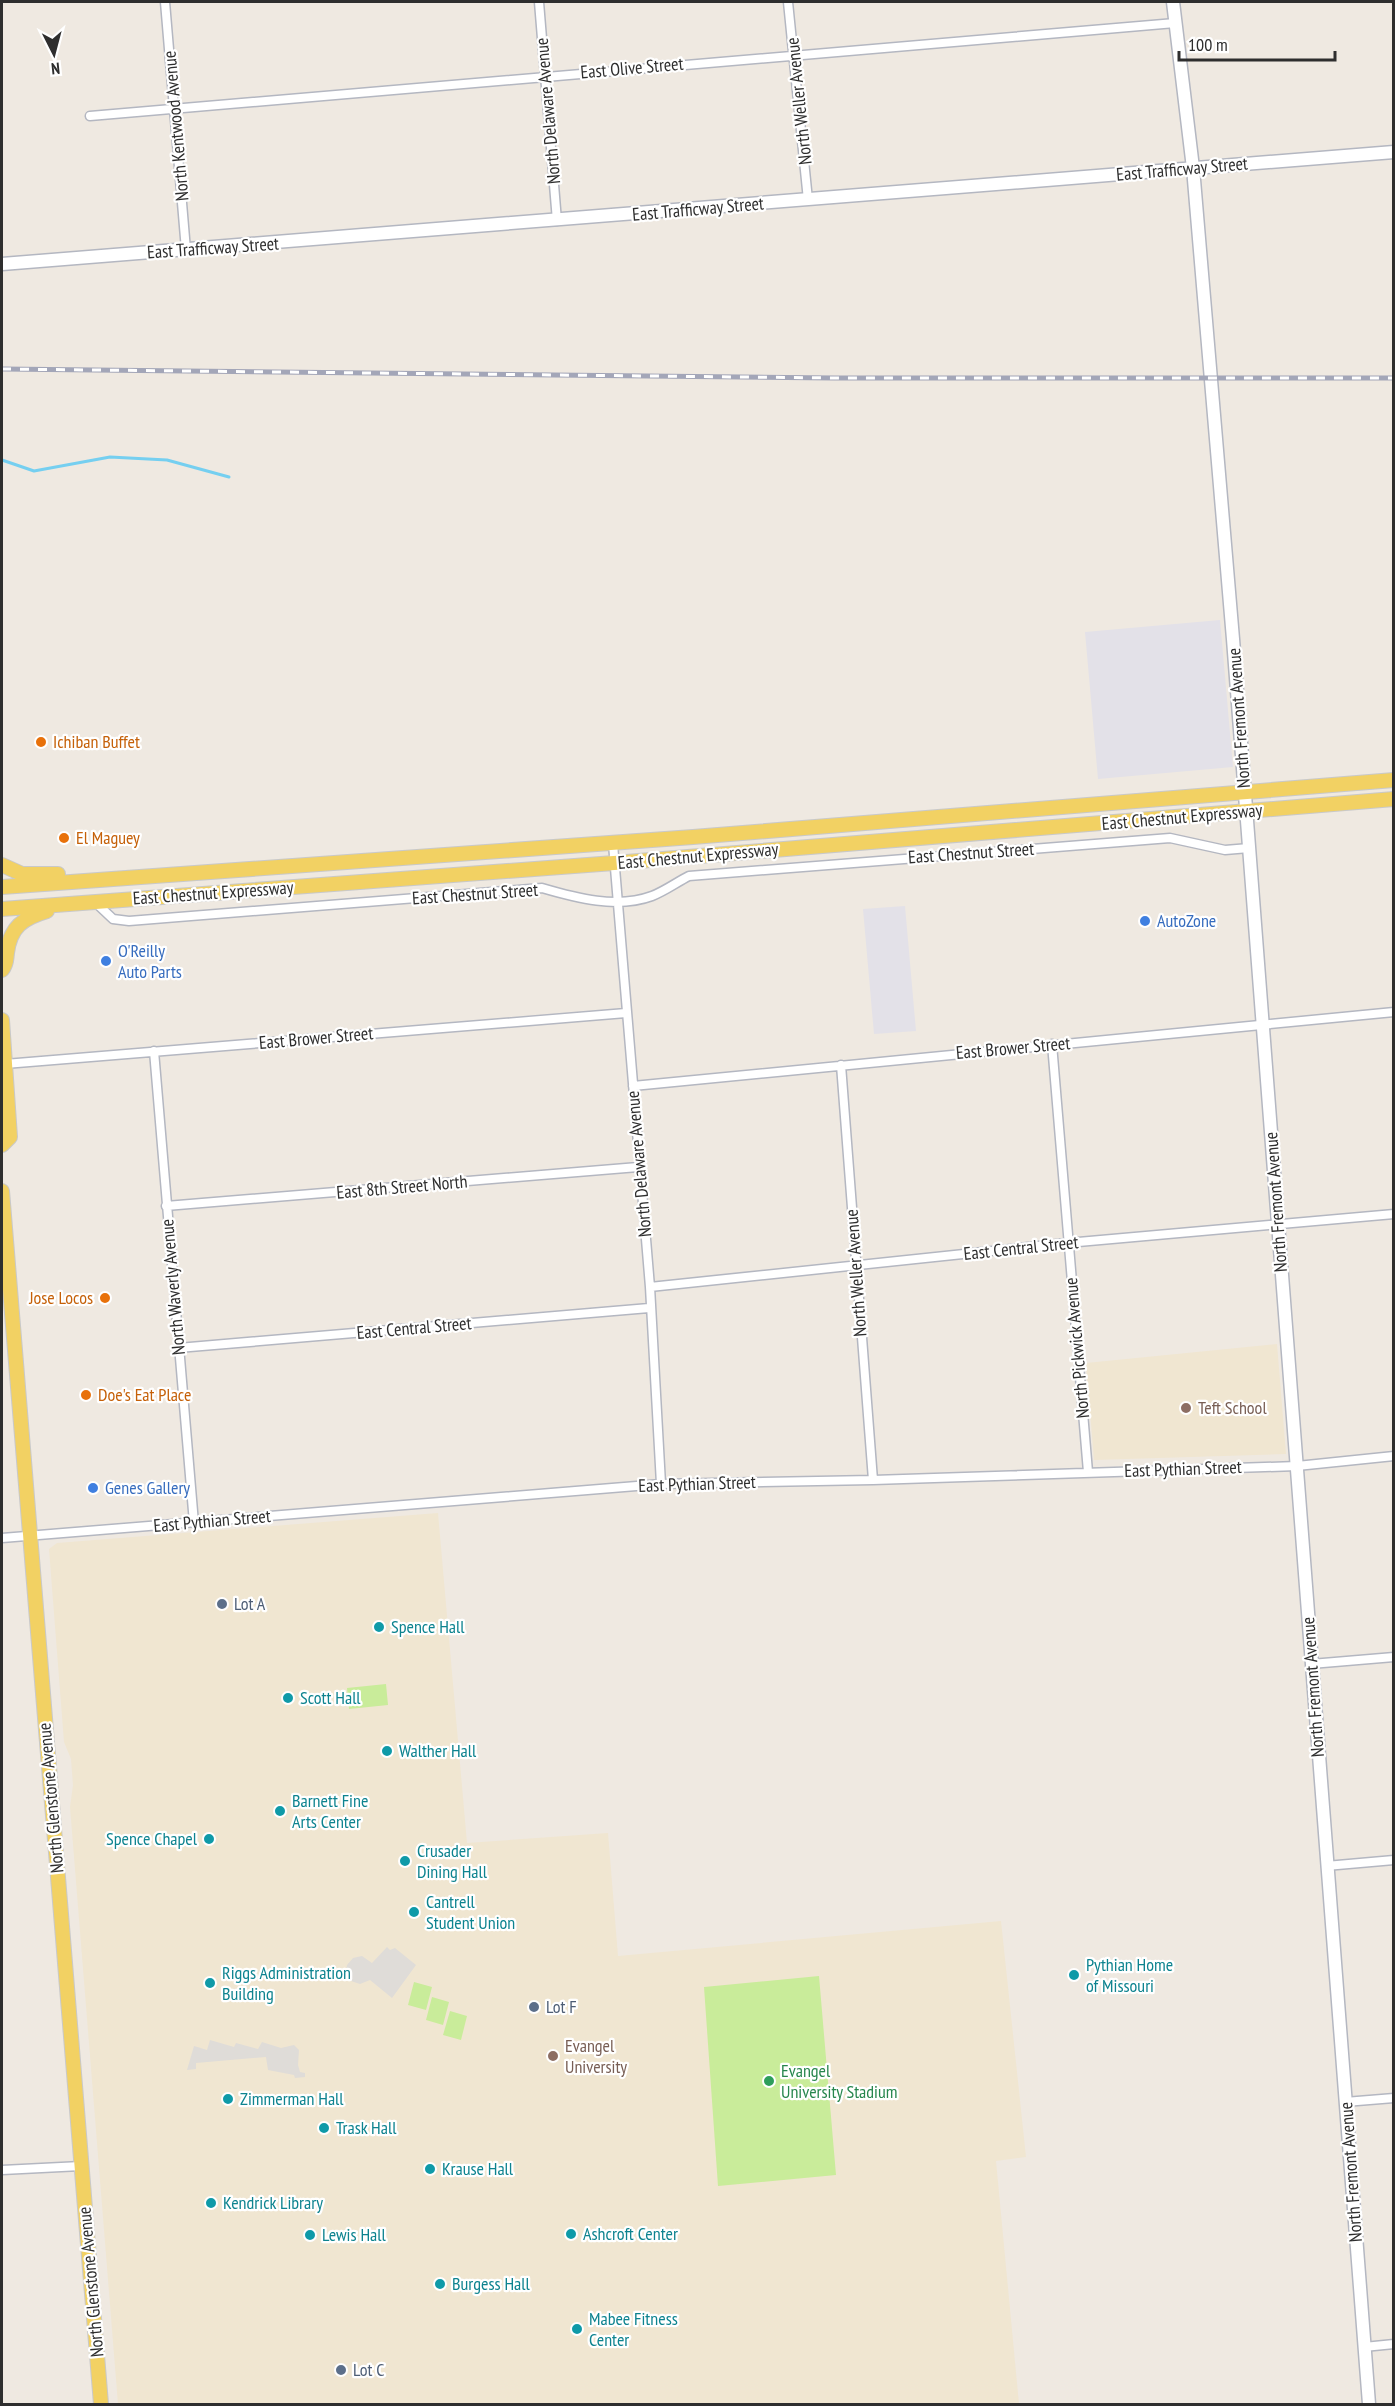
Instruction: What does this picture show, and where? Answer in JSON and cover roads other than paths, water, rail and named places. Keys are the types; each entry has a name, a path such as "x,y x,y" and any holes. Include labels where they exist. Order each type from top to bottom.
{"main road":[{"name":"East Chestnut Expressway","path":"2,887 613,844 1394,780"},
{"name":"East Chestnut Expressway","path":"2,909 614,863 1394,799"},
{"path":"2,865 22,874 42,875 187,866 219,872"},
{"path":"2,970 7,964 10,937 22,920 72,904"},
{"path":"2,1020 10,1137 2,1145"},
{"name":"North Glenstone Avenue","path":"2,1191 101,2404"}],"street":[{"name":"North Kentwood Avenue","path":"165,2 186,250"},
{"name":"North Delaware Avenue","path":"539,2 557,221"},
{"name":"North Weller Avenue","path":"788,2 808,200"},
{"name":"North Fremont Avenue","path":"1173,2 1193,168 1264,1026 1277,1226 1369,2404"},
{"name":"East Olive Street","path":"90,116 1175,23"},
{"name":"East Trafficway Street","path":"2,264 1394,152"},
{"name":"East Chestnut Street","path":"95,902 113,919 129,921 542,888 589,901 618,900 651,896 689,876 1170,838 1225,850 1249,848"},
{"name":"North Delaware Avenue","path":"613,844 638,1167 650,1287 649,1308 661,1484"},
{"name":"East Brower Street","path":"633,1086 1394,1012"},
{"name":"East Brower Street","path":"5,1064 626,1013"},
{"name":"North Pickwick Avenue","path":"1052,1044 1067,1243 1089,1472"},
{"name":"North Waverly Avenue","path":"154,1051 194,1523"},
{"name":"North Weller Avenue","path":"842,1065 855,1264 873,1480"},
{"name":"East 8th Street North","path":"166,1206 638,1167"},
{"name":"East Central Street","path":"650,1287 1067,1243 1394,1214"},
{"name":"East Central Street","path":"178,1348 649,1308"},
{"name":"East Pythian Street","path":"2,1538 661,1484 873,1480 1297,1466 1394,1456"},
{"path":"1311,1664 1394,1657"},
{"path":"1326,1866 1394,1860"},
{"path":"1346,2102 1394,2098"},
{"path":"2,2170 81,2166"},
{"path":"1364,2347 1394,2344"}],"waterway":[{"path":"2,460 34,471 110,457 167,460 229,477"}],"railway":[{"path":"2,369 834,378 1394,378"}],"place":[{"name":"Ichiban Buffet","path":"41,742"},
{"name":"El Maguey","path":"64,838"},
{"name":"AutoZone","path":"1145,921"},
{"name":"O'Reilly Auto Parts","path":"106,961"},
{"name":"Jose Locos","path":"105,1298"},
{"name":"Doe's Eat Place","path":"86,1395"},
{"name":"Teft School","path":"1186,1408"},
{"name":"Genes Gallery","path":"93,1488"},
{"name":"Lot A","path":"222,1604"},
{"name":"Spence Hall","path":"379,1627"},
{"name":"Scott Hall","path":"288,1698"},
{"name":"Walther Hall","path":"387,1751"},
{"name":"Barnett Fine Arts Center","path":"280,1811"},
{"name":"Spence Chapel","path":"209,1839"},
{"name":"Crusader Dining Hall","path":"405,1861"},
{"name":"Cantrell Student Union","path":"414,1912"},
{"name":"Pythian Home of Missouri","path":"1074,1975"},
{"name":"Riggs Administration Building","path":"210,1983"},
{"name":"Lot F","path":"534,2007"},
{"name":"Evangel University","path":"553,2056"},
{"name":"Evangel University Stadium","path":"769,2081"},
{"name":"Zimmerman Hall","path":"228,2099"},
{"name":"Trask Hall","path":"324,2128"},
{"name":"Krause Hall","path":"430,2169"},
{"name":"Kendrick Library","path":"211,2203"},
{"name":"Ashcroft Center","path":"571,2234"},
{"name":"Lewis Hall","path":"310,2235"},
{"name":"Burgess Hall","path":"440,2284"},
{"name":"Mabee Fitness Center","path":"577,2329"},
{"name":"Lot C","path":"341,2370"}]}
